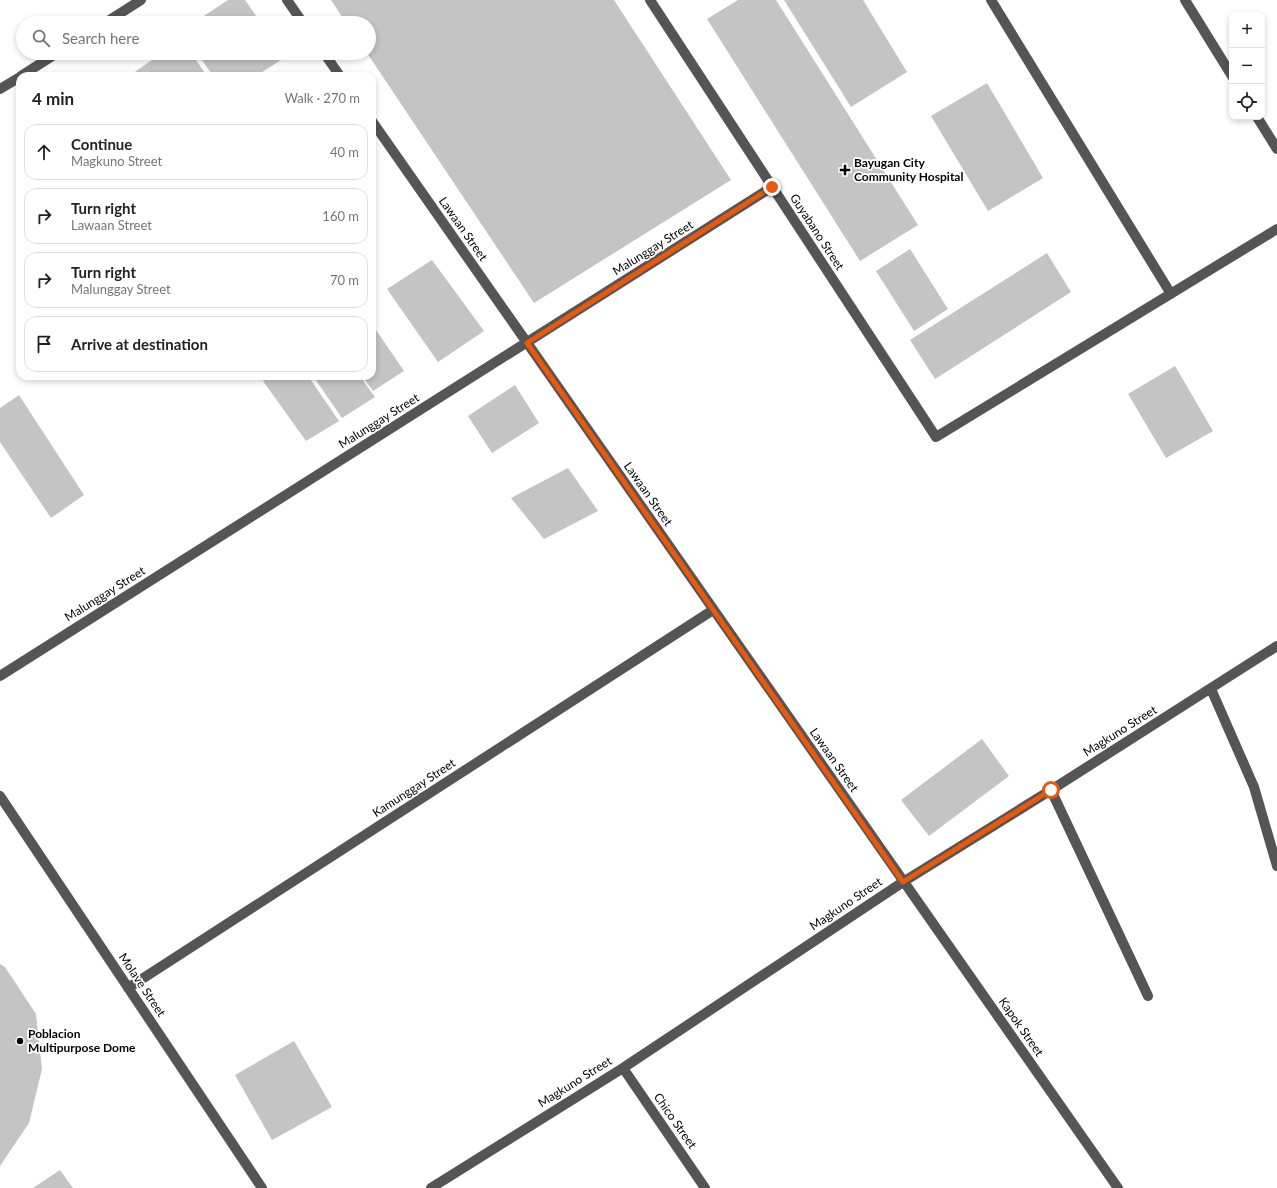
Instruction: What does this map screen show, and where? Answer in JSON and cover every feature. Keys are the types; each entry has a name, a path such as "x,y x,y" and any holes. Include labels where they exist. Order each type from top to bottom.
{"street":[{"path":"116,16 141,0"},
{"path":"287,0 298,16"},
{"name":"Guyabano Street","path":"650,0 936,437 1171,294"},
{"path":"991,0 1171,294 1277,229"},
{"path":"1185,0 1229,71"},
{"path":"26,72 46,60"},
{"path":"329,60 337,72"},
{"path":"0,89 16,79"},
{"path":"1259,120 1277,149"},
{"name":"Lawaan Street","path":"376,127 903,882"},
{"name":"Malunggay Street","path":"0,676 772,187"},
{"name":"Kamunggay Street","path":"128,988 713,610"},
{"name":"Magkuno Street","path":"431,1188 623,1068 903,882 1277,646"},
{"path":"1211,689 1254,787 1277,866"},
{"path":"1051,790 1148,996"},
{"name":"Molave Street","path":"0,796 262,1188"},
{"name":"Kapok Street","path":"903,882 1118,1188"},
{"name":"Chico Street","path":"623,1068 705,1188"}],"building":[{"path":"228,0 245,0 256,16 204,16"},
{"path":"331,0 614,0 731,180 534,303 372,60 376,60 376,16 341,16"},
{"path":"738,0 776,0 918,225 860,261 707,19"},
{"path":"784,0 863,0 907,72 851,107"},
{"path":"152,60 196,60 204,72 135,72"},
{"path":"202,60 281,60 262,72 210,72"},
{"path":"987,83 1043,178 988,211 931,116"},
{"path":"910,249 948,309 914,331 876,271"},
{"path":"1047,253 1071,292 935,379 910,340"},
{"path":"432,260 484,331 438,362 387,289"},
{"path":"376,330 404,371 373,391 365,380 376,380"},
{"path":"1175,366 1213,431 1166,458 1128,394"},
{"path":"311,380 339,421 306,441 263,381"},
{"path":"316,380 363,380 375,397 342,418"},
{"path":"515,385 539,423 492,453 468,416"},
{"path":"19,395 84,495 51,518 0,442 0,408"},
{"path":"568,468 598,511 544,539 511,498"},
{"path":"982,739 1009,776 929,836 901,800"},
{"name":"Poblacion Multipurpose Dome","path":"0,964 5,967 36,1014 42,1069 29,1123 0,1166"},
{"path":"294,1041 332,1107 272,1140 235,1075"},
{"path":"60,1170 73,1188 33,1188"}],"place":[{"name":"Bayugan City Community Hospital","path":"845,170"},
{"name":"Poblacion Multipurpose Dome","path":"20,1041"}],"route":[{"path":"772,187 527,343 903,882 1051,790"}]}
